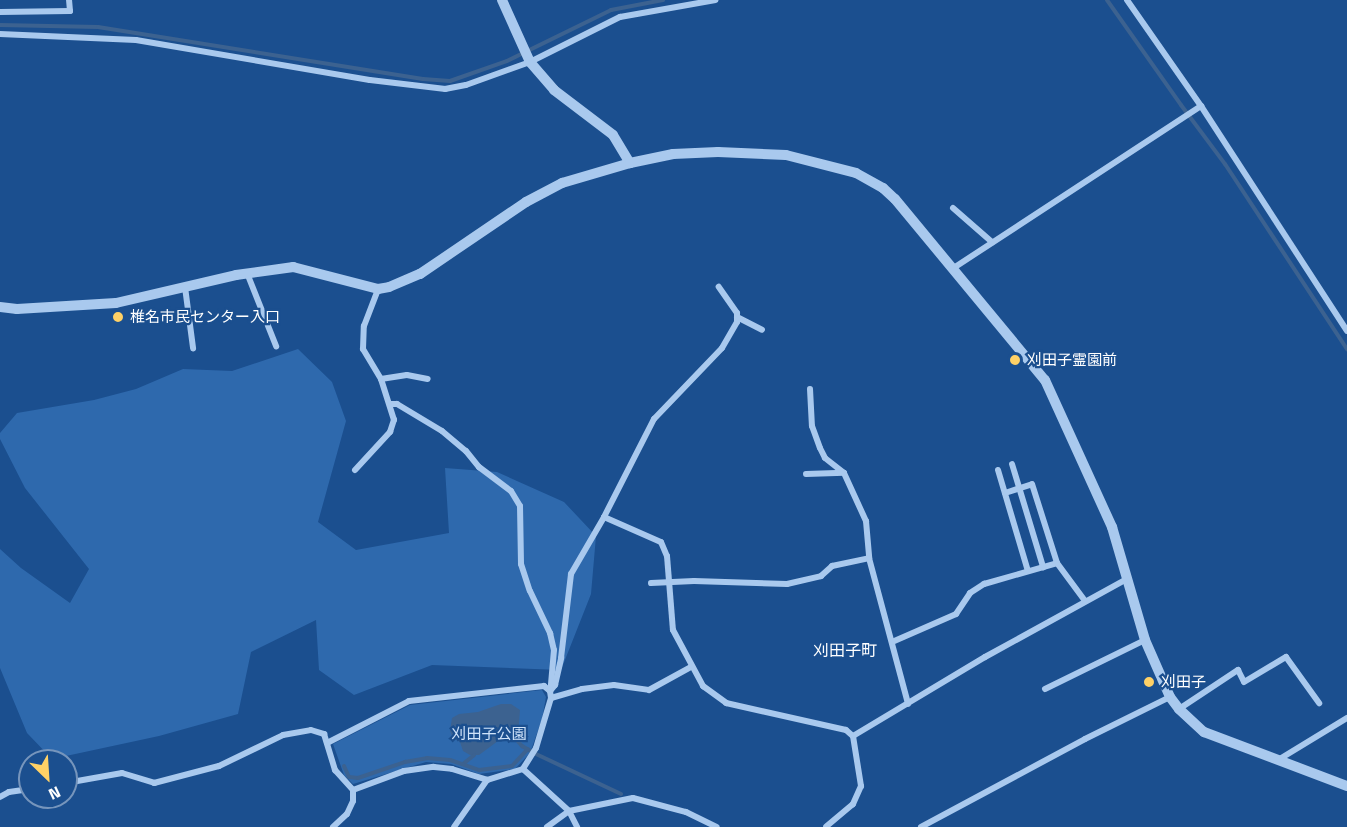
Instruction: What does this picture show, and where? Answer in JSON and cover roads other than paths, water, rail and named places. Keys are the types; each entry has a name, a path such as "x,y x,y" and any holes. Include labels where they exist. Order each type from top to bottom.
{"street":[{"path":"0,12 70,11 69,0"},
{"path":"502,0 530,62 554,90 613,135 630,163"},
{"path":"0,34 136,40 370,80 445,88 466,86 530,62 620,17 715,0"},
{"path":"1127,0 1200,106 1347,331"},
{"path":"951,269 1200,106"},
{"path":"0,307 17,309 116,303 247,273 303,268 378,288 406,281 420,274 526,202 562,183 630,163 673,154 786,155 856,173 883,188 895,200 1045,380 1112,527 1125,580 1145,640 1170,697 1179,709 1204,732 1347,786"},
{"path":"953,208 992,242"},
{"path":"247,273 276,346"},
{"path":"185,287 193,348"},
{"path":"550,694 555,685 561,658 571,574 604,517 654,419 682,387 722,348 737,317 737,313 719,287"},
{"path":"355,470 390,432 394,420 391,404 381,379 363,350 364,326 378,288"},
{"path":"737,317 762,330"},
{"path":"381,379 407,375 428,379"},
{"path":"810,389 812,426 820,448 825,458 844,473 866,521 869,558 908,704"},
{"path":"353,790 404,771 434,767 452,769 487,780 523,769 536,748 550,694 554,650 550,633 521,564 520,506 511,491 479,468 466,451 442,431 397,404 391,404"},
{"path":"1012,464 1042,567"},
{"path":"998,470 1028,571"},
{"path":"806,474 844,473"},
{"path":"1005,493 1032,484 1058,563 1085,601"},
{"path":"604,517 661,542 667,556 673,630 703,686 726,703 846,730 853,736 861,786 853,804 826,827"},
{"path":"651,583 787,584 821,576 832,566 869,558"},
{"path":"892,642 956,614 970,593 984,584 1058,563"},
{"path":"853,736 985,657 1125,580"},
{"path":"1045,689 1145,640"},
{"path":"1179,709 1238,670 1244,682 1286,657 1319,703"},
{"path":"550,694 614,685 649,690 691,667"},
{"path":"327,743 409,701 544,686 550,694"},
{"path":"921,827 1084,739 1170,697"},
{"path":"1278,760 1347,718"},
{"path":"78,781 122,773 154,783 219,765 283,735 311,730 324,734 335,770 353,790 353,801 348,814 333,827"},
{"path":"523,769 569,811 578,827"},
{"path":"454,827 487,780"},
{"path":"0,797 18,791"},
{"path":"547,827 569,811 633,798 686,812 717,827"}],"waterway":[{"path":"0,25 98,27 423,79 450,81 507,61 611,10 663,0"},
{"path":"1107,0 1225,164 1347,349"},
{"path":"515,738 522,746 536,754 621,794"},
{"path":"344,766 349,777 358,778 405,762 427,758 450,760 479,770 512,766 528,749"},
{"path":"463,764 474,755"}],"place":[{"name":"椎名市民センター入口","path":"118,317"},
{"name":"刈田子霊園前","path":"1015,360"},
{"name":"刈田子","path":"1149,682"}],"district":[{"name":"刈田子町","path":"845,650"}],"park label":[{"name":"刈田子公園","path":"489,734"}]}
